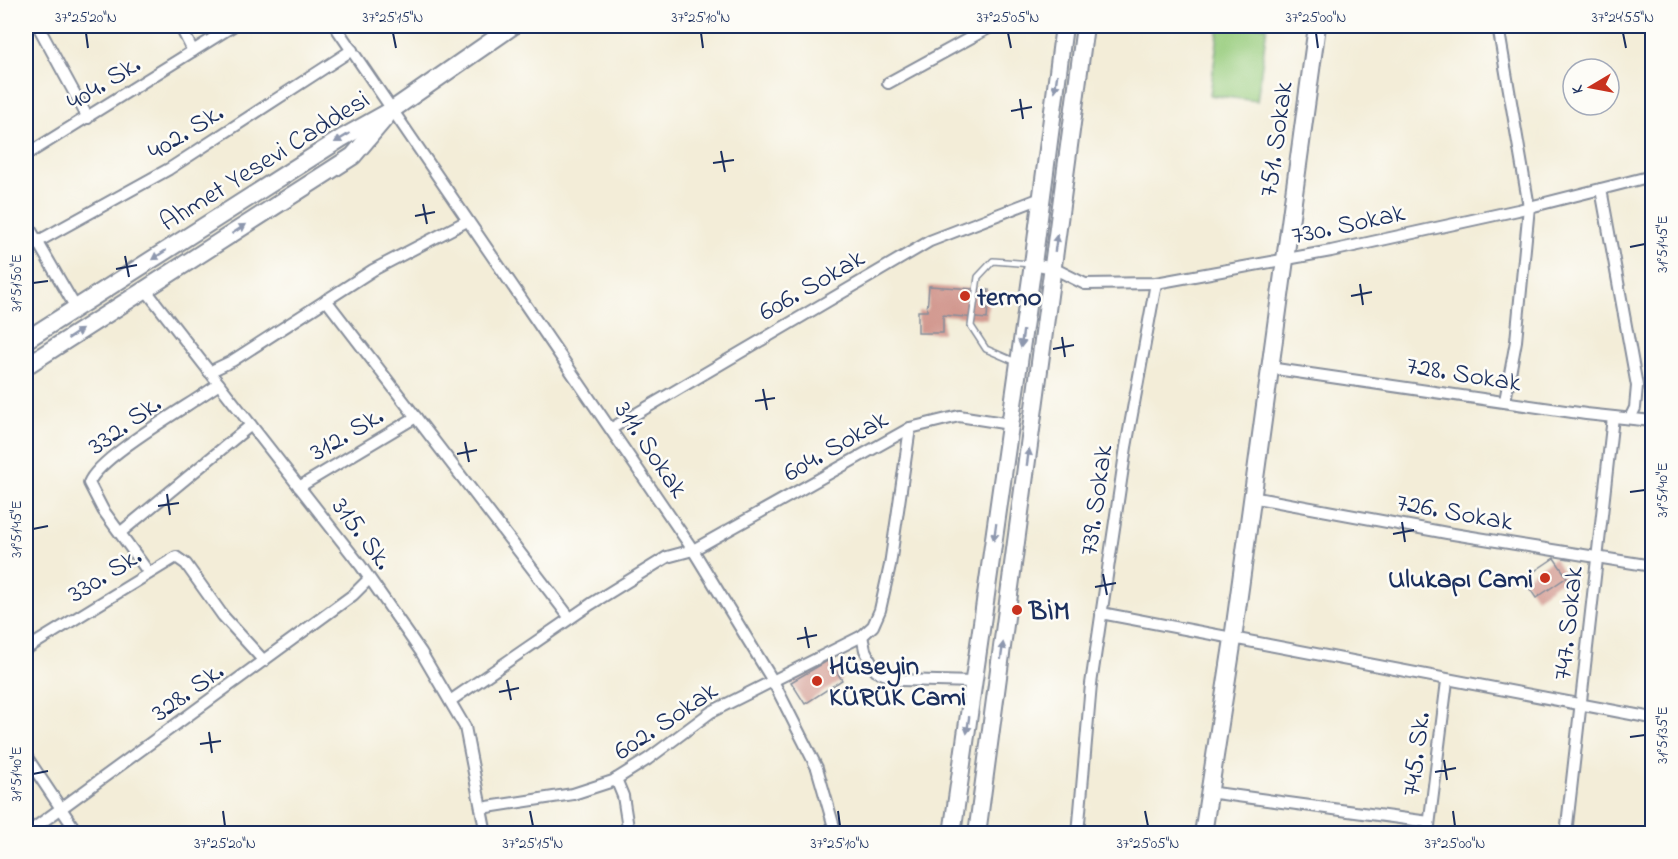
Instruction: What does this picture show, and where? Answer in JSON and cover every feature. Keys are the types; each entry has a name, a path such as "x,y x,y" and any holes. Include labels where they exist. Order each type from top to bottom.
{"street":[{"path":"38,26 88,118"},
{"path":"180,26 193,51"},
{"name":"404. Sk.","path":"26,155 233,26"},
{"name":"311. Sokak","path":"335,26 467,221 612,428 693,550 773,681 817,768 836,834"},
{"path":"392,110 513,26"},
{"path":"888,83 988,26"},
{"path":"952,834 1033,264 1064,26"},
{"path":"977,834 1085,26"},
{"name":"751. Sokak","path":"1203,834 1233,639 1283,260 1317,26"},
{"path":"1498,26 1529,207 1528,240 1516,341 1505,401"},
{"name":"402. Sk.","path":"37,242 169,169 352,50"},
{"name":"Ahmet Yesevi Caddesi","path":"26,366 353,156 392,110"},
{"name":"Ahmet Yesevi Caddesi","path":"26,340 342,138 392,110"},
{"name":"730. Sokak","path":"1033,264 1053,268 1085,284 1156,283 1283,260 1529,207 1653,176"},
{"path":"1601,189 1637,386 1635,408 1630,418"},
{"name":"606. Sokak","path":"612,428 930,241 1041,198"},
{"path":"210,372 232,361 373,270 467,221"},
{"path":"26,222 76,308"},
{"name":"739. Sokak","path":"1078,834 1091,684 1126,447 1156,283"},
{"name":"315. Sk.","path":"145,290 299,487 421,652 465,727 486,834"},
{"path":"326,300 570,618"},
{"path":"1018,363 1039,375"},
{"name":"728. Sokak","path":"1269,368 1653,421"},
{"name":"332. Sk.","path":"150,573 103,510 89,483 92,474 122,449 219,384"},
{"name":"604. Sokak","path":"450,701 570,618 667,557 693,550 910,428 959,416 1010,424"},
{"name":"312. Sk.","path":"299,487 416,417"},
{"name":"747. Sokak","path":"1566,834 1613,417"},
{"path":"121,532 251,425"},
{"path":"910,428 890,565 880,610 873,626 862,636 865,650 876,671 900,680 974,682"},
{"name":"726. Sokak","path":"1251,497 1653,566"},
{"name":"330. Sk.","path":"26,650 176,556 186,564 223,616 264,661"},
{"name":"328. Sk.","path":"26,834 59,808 140,753 353,595 369,579"},
{"path":"1101,614 1653,718"},
{"name":"602. Sokak","path":"481,808 573,794 616,779 648,759 711,712 862,636"},
{"name":"745. Sk.","path":"1429,828 1447,681"},
{"path":"26,756 78,834"},
{"path":"616,779 623,796 629,834"},
{"path":"1208,792 1429,828"}],"lane":[{"path":"1018,363 986,349 971,326 978,277 993,261 1033,264"}],"green space":[{"path":"1219,26 1267,26 1257,101 1210,95"}],"building":[{"path":"929,286 989,290 987,319 943,315 943,333 918,333 918,311 927,311"},
{"name":"Ulukapı Cami","path":"1554,558 1567,577 1536,598 1523,579"},
{"name":"Hüseyin KÜRÜK Cami","path":"829,660 842,680 805,704 791,682"}],"place":[{"name":"termo","path":"965,296"},
{"name":"Ulukapı Cami","path":"1545,578"},
{"name":"BİM","path":"1017,610"},
{"name":"Hüseyin KÜRÜK Cami","path":"817,681"}]}
